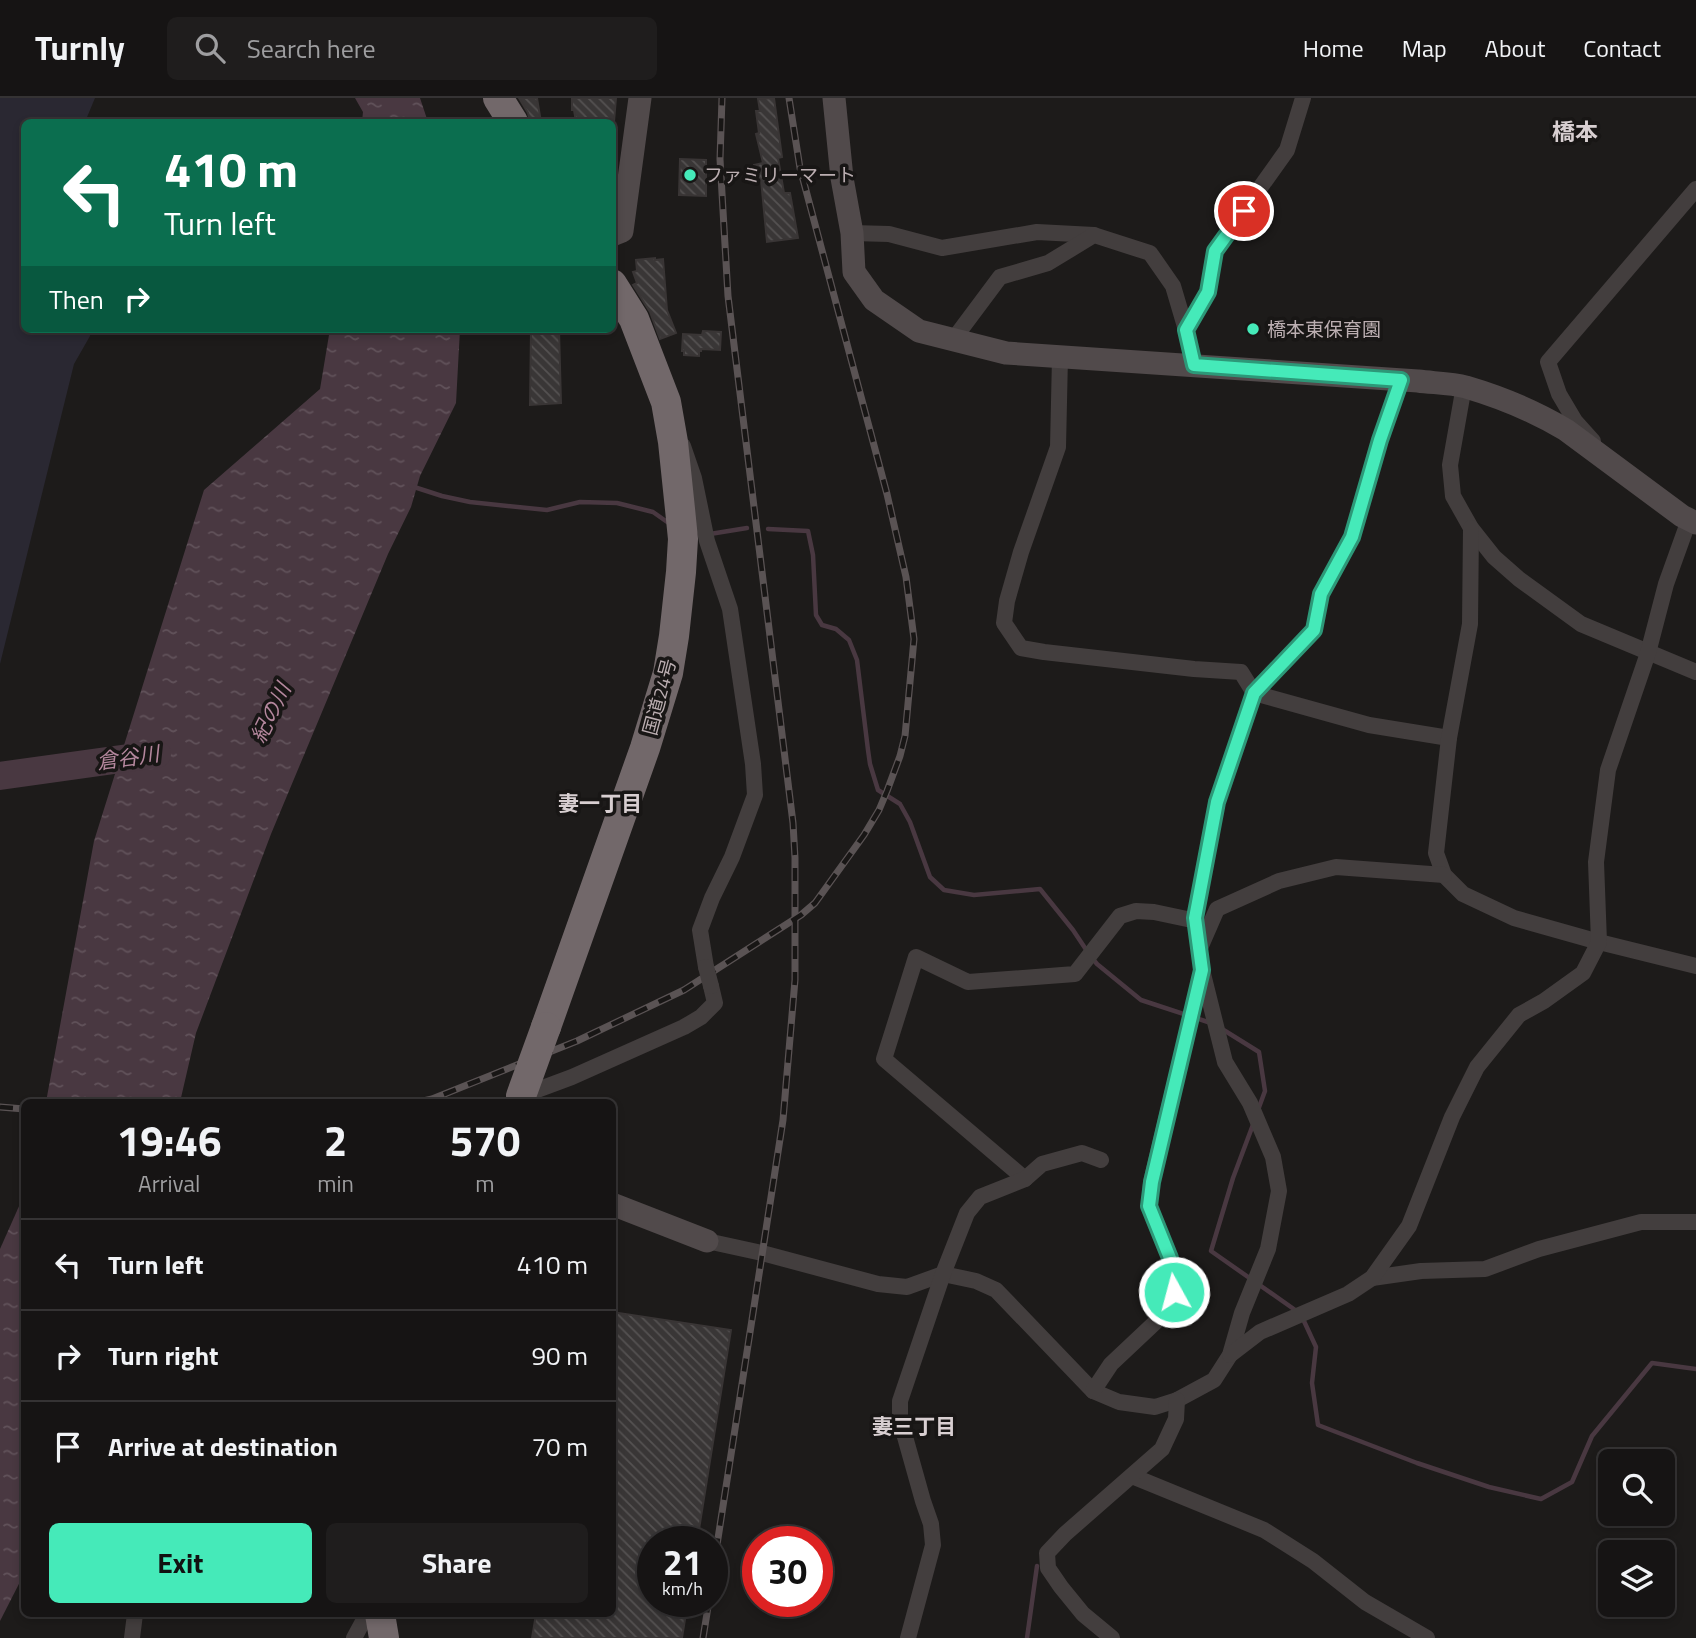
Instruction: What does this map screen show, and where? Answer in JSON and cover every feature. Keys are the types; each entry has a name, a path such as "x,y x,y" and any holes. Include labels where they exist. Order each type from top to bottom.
{"highway":[{"path":"498,98 511,119"},
{"name":"国道24号","path":"520,1099 645,748 668,673 674,636 683,539 673,442 660,384 635,319 616,290"},
{"path":"380,1617 384,1638"}],"street":[{"path":"616,233 622,231 640,98"},
{"path":"616,1206 707,1241 878,1284 907,1287 943,1274 976,1281 996,1290 1093,1391 1119,1402 1155,1407 1177,1400 1214,1380 1230,1356 1260,1332 1348,1294 1372,1278 1409,1226 1452,1117 1477,1067 1519,1015 1583,973 1599,942 1596,862 1608,770 1648,653 1666,584 1693,521 1551,421 1464,386 1006,353 919,331 874,300 854,272 852,233 842,178 834,98"},
{"path":"1186,330 1208,292 1215,251 1287,150 1303,98"},
{"path":"1617,469 1575,421 1559,394 1548,362 1696,189"},
{"path":"852,233 889,234 942,248 1038,232 1094,235 1150,253 1173,286 1194,365"},
{"path":"954,340 1000,277 1048,263 1094,235"},
{"path":"1060,356 1058,447 1021,552 1007,601 1004,623 1021,648 1194,669 1241,672 1254,693 1369,725 1449,738"},
{"path":"1230,1356 1242,1313 1268,1249 1279,1191 1273,1157 1251,1103 1225,1062 1202,970 1195,918 1217,802 1254,693 1314,630 1321,594 1352,537 1380,440 1401,380"},
{"path":"1464,386 1450,464 1452,496 1471,528 1494,557 1581,624 1696,672"},
{"path":"520,1099 684,1027 701,1017 715,1003 700,930 755,795 754,764 730,609 708,541 694,478 680,436 668,416"},
{"path":"1471,528 1470,624 1449,738 1436,853 1444,876 1463,894 1514,918 1696,966"},
{"path":"1199,950 1217,909 1279,881 1336,867 1444,876"},
{"path":"1026,1179 884,1059 916,957 968,982 1075,974 1120,916 1136,911 1195,918"},
{"path":"1093,1391 1111,1364 1163,1316 1174,1292 1170,1258 1149,1206 1152,1182 1202,970"},
{"path":"908,1638 933,1545 932,1524 900,1419 900,1401 943,1274 967,1213 981,1198 1026,1179 1042,1164 1082,1153 1101,1160"},
{"path":"1372,1278 1421,1271 1485,1269 1539,1249 1641,1222 1696,1222"},
{"path":"1112,1638 1083,1614 1061,1587 1048,1568 1047,1553 1065,1534 1162,1450 1176,1419 1177,1400"},
{"path":"1132,1476 1264,1530 1313,1561 1365,1602 1427,1638"},
{"path":"132,1638 135,1617"},
{"path":"354,1638 365,1617"}],"shaded area":[{"path":"0,98 95,98 86,119 21,119 21,333 90,333 90,336 74,364 0,664"}],"water":[{"path":"355,98 420,98 427,119 362,119 363,112"},
{"name":"紀の川","path":"329,333 460,333 456,403 420,476 411,507 388,554 271,834 196,1033 181,1099 47,1099 94,841 204,490 320,389"},
{"path":"21,1202 21,1580 0,1621 0,1249"}],"building":[{"path":"519,98 537,98 540,119 529,119"},
{"path":"572,98 616,98 614,119 576,119"},
{"path":"774,98 782,157 778,158 784,193 790,193 798,238 767,242 761,180 757,181 754,165 763,163 756,134 759,133 756,111 760,111 758,99"},
{"path":"680,159 706,160 706,196 679,195"},
{"path":"663,259 667,310 676,333 660,339 650,312 633,285 637,283 633,272 637,271 636,260"},
{"path":"703,331 721,332 720,350 701,349 699,356 684,355 683,334 702,335"},
{"path":"531,333 559,333 561,403 530,405"},
{"path":"616,1313 731,1330 700,1526 637,1526 637,1617 685,1617 682,1638 532,1638 536,1617 616,1617"}],"waterway":[{"path":"411,486 470,502 547,510 580,502 617,503 653,512 670,524"},
{"path":"710,534 747,528"},
{"path":"768,529 808,531 813,555 816,615 822,625 836,629 849,640 857,660 870,764 878,790 900,804 910,822 930,877 944,890 974,895 1040,889 1087,951"},
{"name":"倉谷川","path":"0,776 157,754"},
{"path":"1092,958 1141,1000 1211,1023"},
{"path":"1222,1029 1259,1052 1265,1091 1258,1110"},
{"path":"1254,1122 1233,1178 1211,1251 1298,1312"},
{"path":"1303,1319 1316,1347 1312,1383 1318,1425 1489,1487 1541,1499 1572,1482 1592,1436 1652,1363 1696,1369"},
{"path":"1027,1638 1037,1566"}],"railway":[{"path":"720,1526 783,1120 795,980 793,823 728,296 720,159 722,98"},
{"path":"432,1099 577,1041 684,990 801,915 815,903 864,835 879,810 900,756 905,736 914,639 906,577 887,494 800,168 789,98"},
{"path":"0,1107 21,1109"},
{"path":"703,1638 706,1617"}],"place":[{"name":"ファミリーマート","path":"690,175"},
{"name":"橋本東保育園","path":"1253,329"}],"district":[{"name":"橋本","path":"1575,132"},
{"name":"妻一丁目","path":"600,804"},
{"name":"妻三丁目","path":"914,1427"}],"route":[{"path":"1174,1292 1170,1258 1149,1206 1152,1182 1202,970 1195,918 1217,802 1254,693 1314,630 1321,594 1352,537 1380,440 1401,380 1194,365 1186,330 1208,292 1215,251 1244,211"}]}
